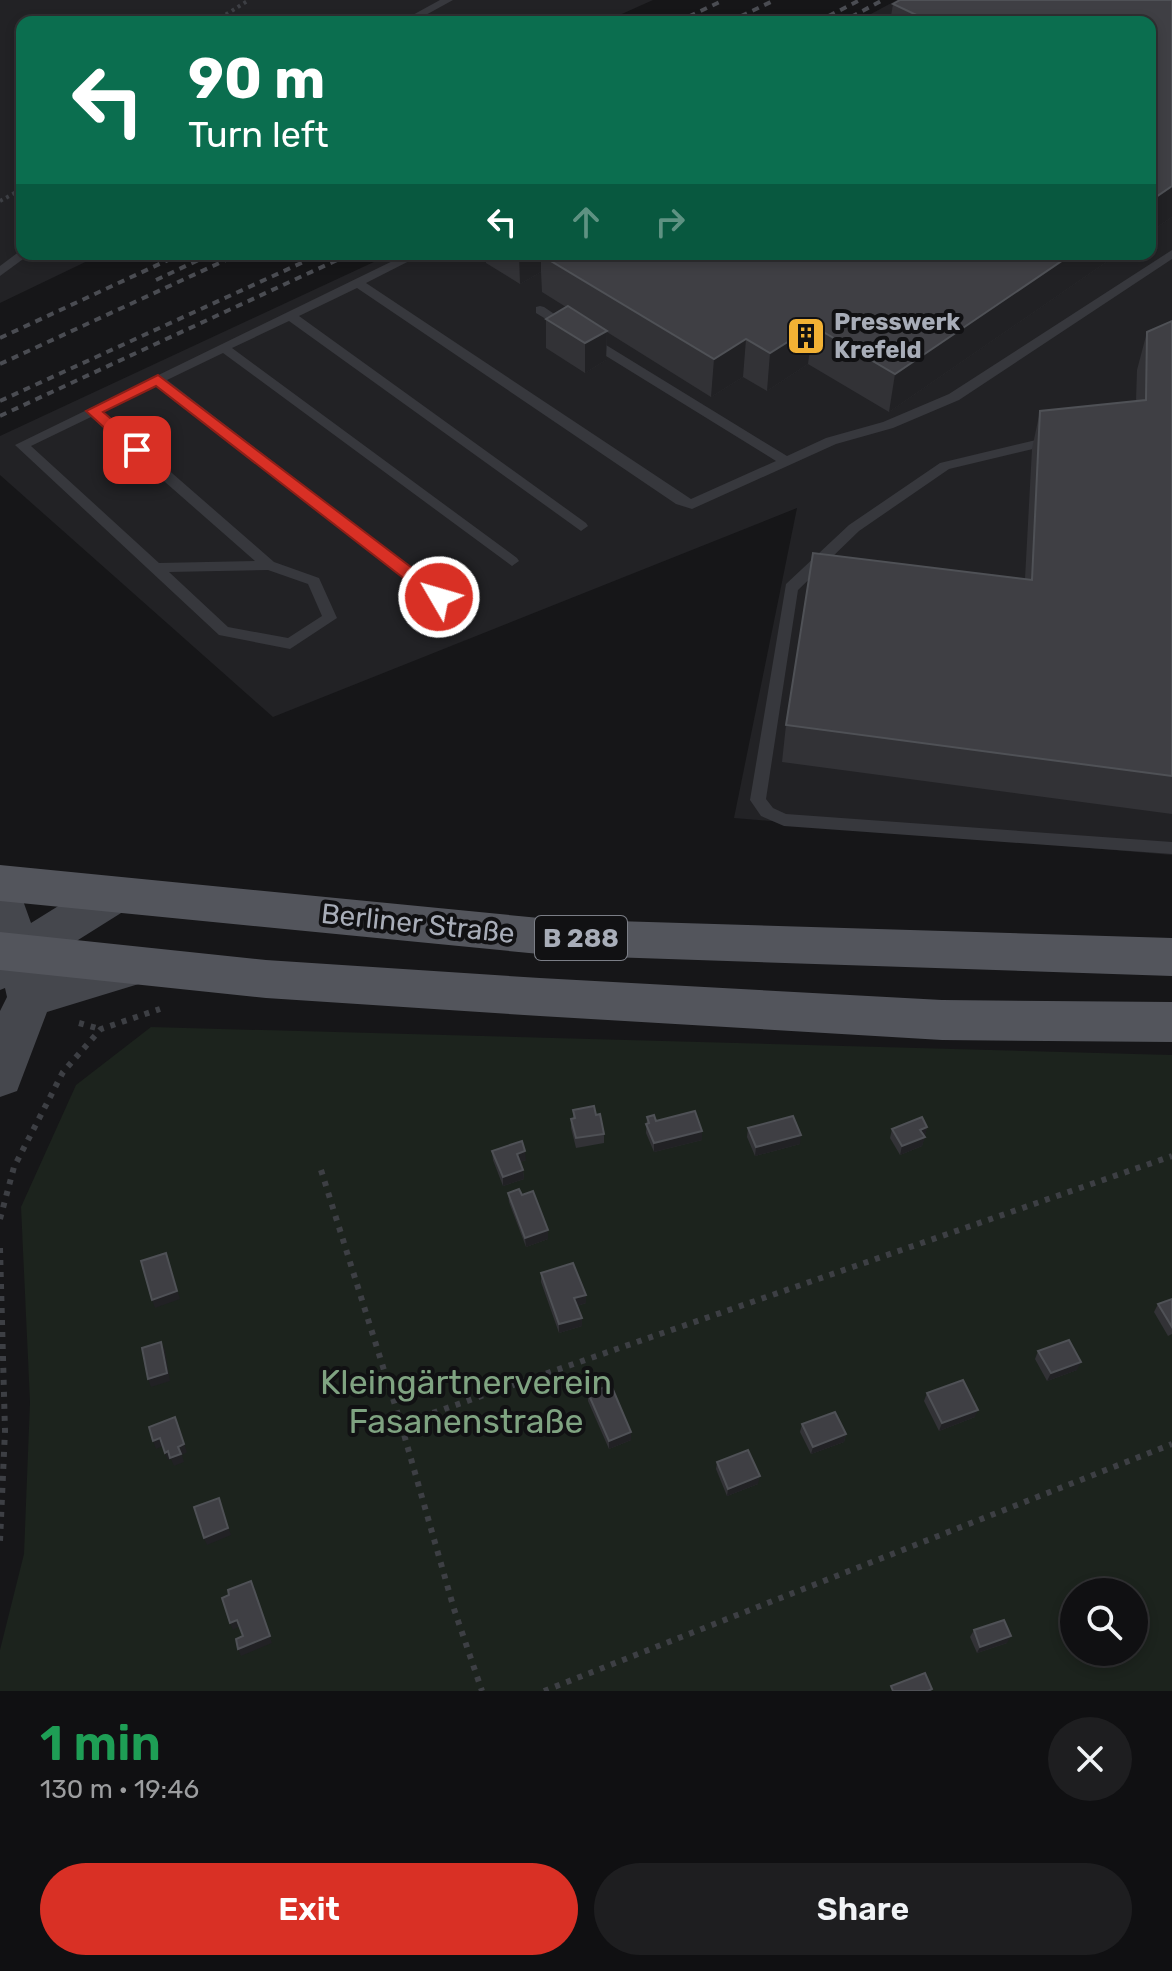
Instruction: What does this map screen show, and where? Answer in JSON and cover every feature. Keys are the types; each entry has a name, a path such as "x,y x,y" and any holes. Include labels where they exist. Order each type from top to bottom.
{"main road":[{"name":"Berliner Straße","path":"0,883 550,937 1172,957"},
{"path":"0,894 13,968 16,1026 0,1076"},
{"path":"13,968 113,895"},
{"name":"B 288","path":"13,968 139,966 266,979 942,1020 1172,1022"}],"lane":[{"path":"417,16 448,0"},
{"path":"358,283 681,501 692,504 831,441 888,425 954,397 1172,254"},
{"path":"155,568 269,565 314,581 330,618 290,644 224,631 155,568 22,445 405,260"},
{"path":"540,310 786,461"},
{"path":"291,316 581,526"},
{"path":"224,348 512,561"},
{"path":"158,380 439,597"},
{"path":"93,411 269,565"},
{"path":"1062,437 945,466 854,528 791,588 758,800 767,812 784,820 1172,848"}],"path":[{"path":"224,16 249,0"},
{"path":"401,1424 1172,1156"},
{"path":"0,1219 14,1167"},
{"path":"321,1170 401,1424 454,1609 482,1691"},
{"path":"0,1248 5,1431 0,1541"},
{"path":"544,1691 1172,1444"}],"shaded area":[{"path":"0,0 653,0 617,16 16,16 16,260 90,260 0,303"},
{"path":"897,0 1172,0 1172,855 734,818 797,508 273,717 0,475 0,436 378,260 1156,260 1156,16 867,16"}],"green space":[{"name":"Kleingärtnerverein Fasanenstraße","path":"151,1027 1172,1055 1172,1691 0,1691 0,1650 24,1554 30,1402 21,1207 76,1085"}],"building":[{"path":"900,0 1172,0 1172,186 1156,197 1156,16 919,16 893,4"},
{"path":"549,260 1063,260 895,374 813,326 770,353 746,339 714,359"},
{"path":"568,306 607,331 585,343 546,319"},
{"path":"1172,321 1172,776 786,725 813,553 1032,580 1040,411 1146,400 1147,332"},
{"path":"594,1106 596,1115 600,1114 604,1134 576,1138 571,1119 575,1118 573,1110"},
{"path":"695,1111 702,1131 654,1143 646,1124 649,1123 647,1117 654,1115 656,1121"},
{"path":"793,1116 801,1135 756,1147 748,1128"},
{"path":"922,1117 927,1127 920,1130 925,1137 902,1146 892,1129"},
{"path":"522,1141 525,1151 517,1154 523,1170 503,1177 492,1151"},
{"path":"519,1189 522,1195 533,1191 548,1230 525,1238 508,1193"},
{"path":"166,1253 177,1291 152,1300 141,1261"},
{"path":"573,1263 586,1295 574,1298 582,1318 559,1324 541,1273"},
{"path":"1172,1299 1172,1327 1158,1304"},
{"path":"1069,1340 1081,1362 1051,1373 1038,1351"},
{"path":"161,1342 167,1373 148,1379 142,1348"},
{"path":"963,1380 978,1410 942,1423 927,1393"},
{"path":"611,1385 631,1432 609,1441 588,1393"},
{"path":"835,1412 846,1434 813,1447 802,1424"},
{"path":"175,1417 184,1444 178,1447 181,1454 170,1458 160,1438 153,1441 149,1427"},
{"path":"748,1450 760,1476 728,1489 717,1462"},
{"path":"219,1498 228,1528 204,1538 194,1507"},
{"path":"251,1581 270,1636 238,1649 236,1639 243,1636 237,1620 230,1623 222,1598 229,1595 228,1590"},
{"path":"1004,1620 1011,1636 980,1647 974,1630"},
{"path":"925,1673 932,1689 893,1691 891,1686"}],"railway":[{"path":"690,16 724,0"},
{"path":"742,16 775,0"},
{"path":"829,16 860,0"},
{"path":"853,16 883,0"},
{"path":"0,338 168,260"},
{"path":"156,280 198,260"},
{"path":"0,364 226,260"},
{"path":"0,401 308,260"},
{"path":"0,416 337,260"}],"place":[{"name":"Presswerk Krefeld","path":"806,336"}],"route":[{"path":"137,450 93,411 158,380 439,597"}]}
